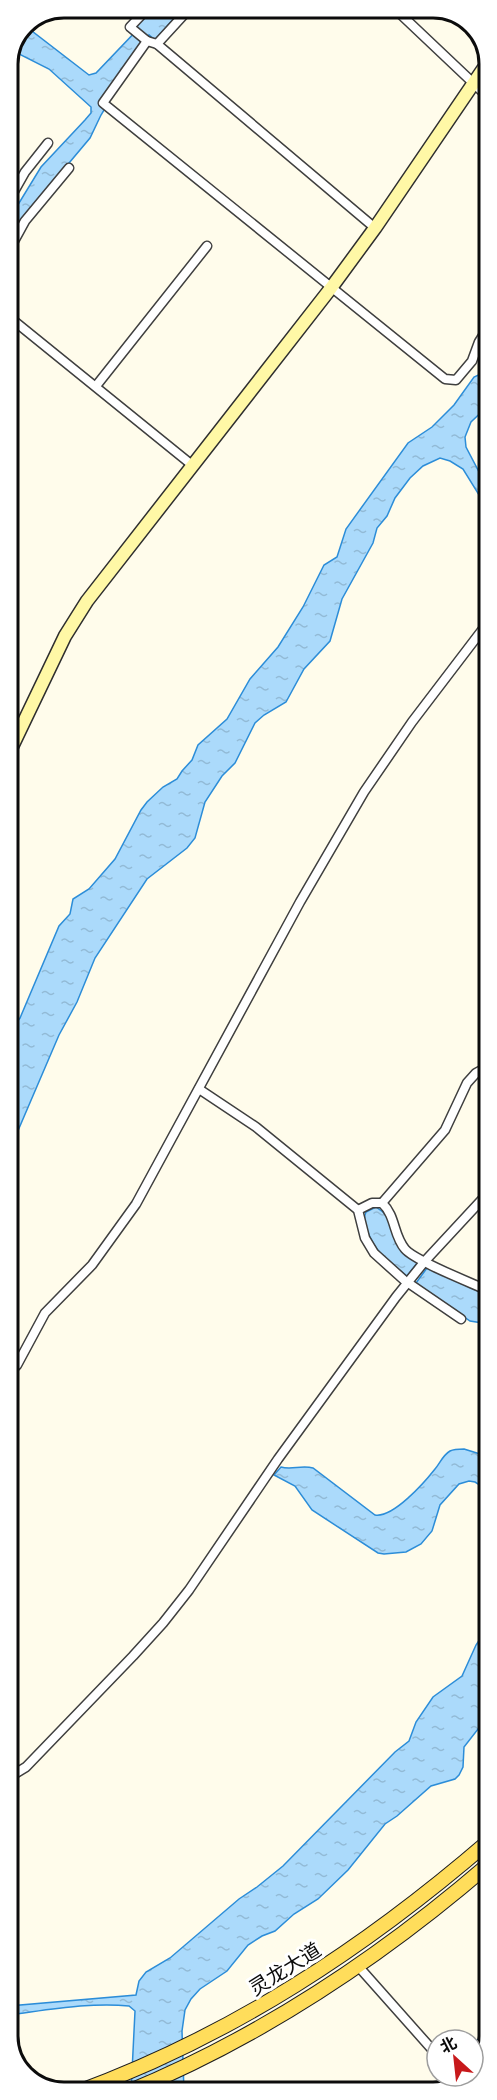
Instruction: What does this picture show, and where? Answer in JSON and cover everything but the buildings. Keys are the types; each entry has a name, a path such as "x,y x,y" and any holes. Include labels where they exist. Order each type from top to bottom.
{"main road":[{"name":"灵龙大道","path":"104,2082 192,2043 275,1999 329,1964 420,1899 479,1849"},
{"name":"灵龙大道","path":"150,2082 194,2062 284,2014 358,1966 431,1912 479,1872"}],"street":[{"path":"139,18 130,27 147,41 157,44 375,228"},
{"path":"157,44 181,18"},
{"path":"405,18 479,88"},
{"path":"147,41 103,103 445,379 456,380 472,362 479,342"},
{"path":"18,734 65,636 87,601 331,288 479,77"},
{"path":"18,184 48,143"},
{"path":"18,229 69,168"},
{"path":"96,386 207,246"},
{"path":"18,324 192,465"},
{"path":"18,1363 45,1313 92,1265 125,1220 162,1158 300,902 364,792 412,722 479,634"},
{"path":"358,1210 372,1203 382,1203 445,1130 467,1083 479,1071"},
{"path":"199,1089 256,1127 358,1210 370,1248 408,1282 461,1319"},
{"path":"382,1203 392,1216 405,1250 479,1286"},
{"path":"18,1772 26,1767 163,1623 189,1590 326,1392 396,1297 424,1261 479,1203"},
{"path":"358,1966 425,2041"}],"water":[{"path":"144,18 174,18 155,40 149,35 101,115 90,138 18,226 18,205 41,167 91,113 91,107 49,69 19,54 26,38 32,32 89,75 96,73 138,29 136,25"},
{"path":"479,375 479,414 471,422 465,437 466,447 479,472 479,495 463,469 440,458 423,466 410,478 395,498 387,516 377,528 373,543 342,599 330,641 304,669 286,702 255,723 235,763 222,776 205,802 195,838 187,848 147,879 95,958 18,1131 18,1020 59,926 70,914 73,899 89,889 115,859 147,802 163,787 177,779 192,760 198,745 227,719 250,679 278,647 303,607 324,565 337,557 346,529 408,443 432,427 454,405 474,377"},
{"path":"376,1207 387,1215 418,1262 407,1276 383,1256 374,1245 365,1217 366,1212"},
{"path":"427,1268 479,1291 479,1322 470,1321 416,1283"},
{"path":"464,1449 479,1454 479,1485 469,1481 459,1484 440,1505 432,1531 421,1544 406,1552 378,1553 312,1510 295,1486 274,1475 281,1467 313,1468 375,1515 390,1511 408,1498 443,1457 453,1450"},
{"path":"479,1640 479,1728 464,1747 463,1767 459,1775 455,1779 431,1786 385,1824 348,1870 318,1899 294,1914 275,1931 248,1945 227,1971 200,1989 191,1999 185,2010 182,2031 184,2082 131,2082 135,2011 129,2006 84,2006 18,2014 18,2005 136,1995 139,1981 146,1972 170,1958 239,1899 283,1866 395,1752 409,1741 416,1722 433,1697 462,1676"}]}
